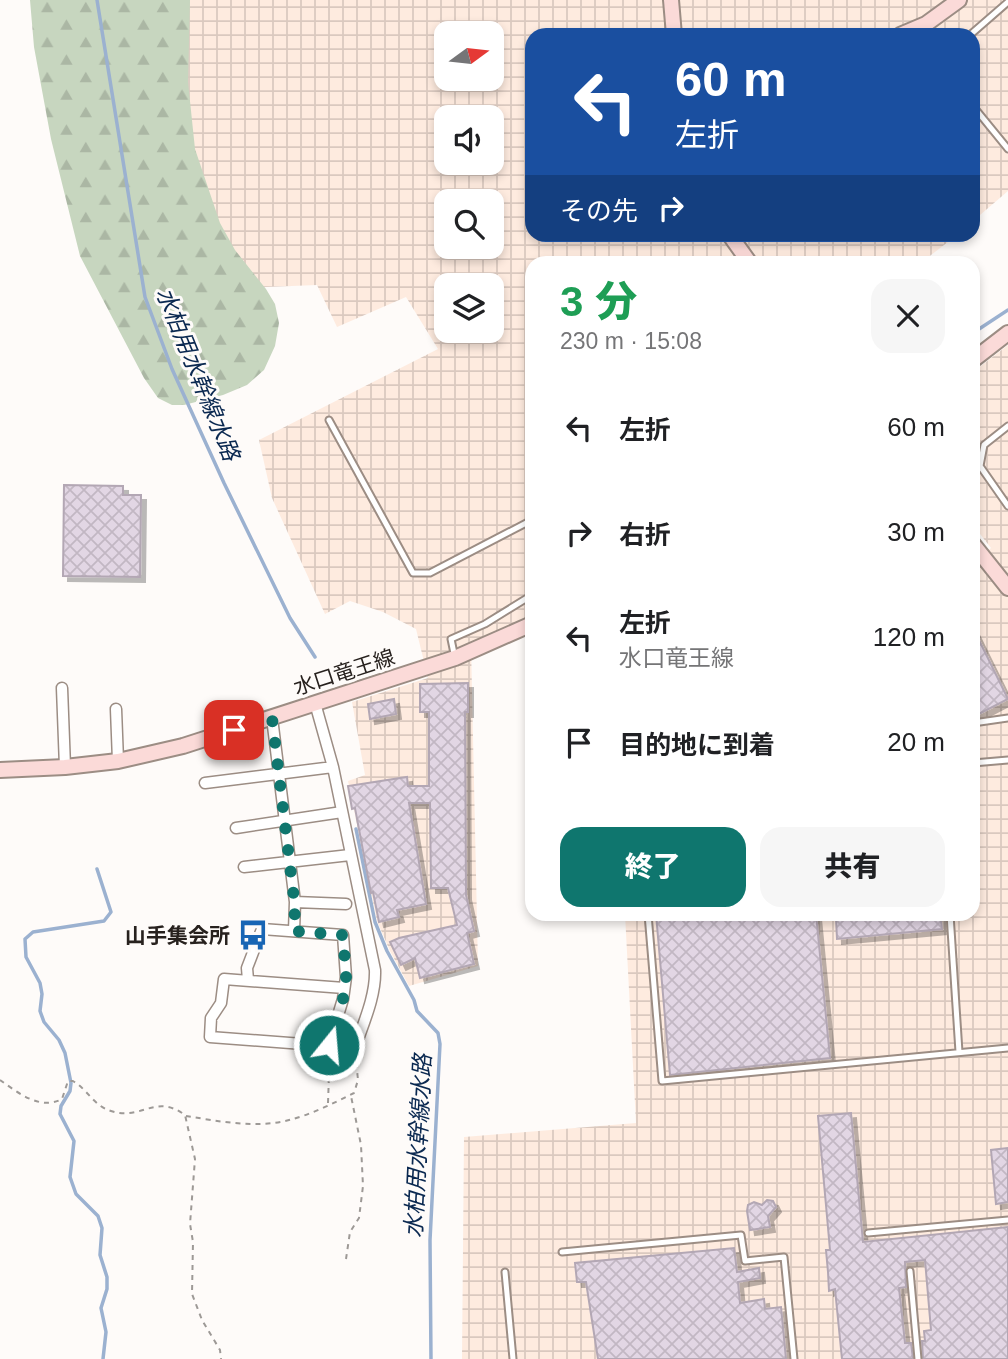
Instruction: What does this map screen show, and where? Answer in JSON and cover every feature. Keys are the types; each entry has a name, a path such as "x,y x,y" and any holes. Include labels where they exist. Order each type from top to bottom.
{"main road":[{"path":"671,0 673,28"},
{"path":"917,28 959,0"},
{"path":"980,355 1008,333"},
{"path":"980,553 1008,589"},
{"name":"水口竜王線","path":"0,771 118,761 183,746 455,658 525,627"}],"street":[{"path":"62,688 65,767"},
{"path":"315,703 333,767 375,970 374,984 355,1048 210,1037 211,1018 221,1003 224,979 344,988"},
{"path":"116,709 118,761"},
{"path":"272,718 295,902 294,931"},
{"path":"205,783 333,767"},
{"path":"236,828 342,812"},
{"path":"244,867 350,855"},
{"path":"295,902 346,904"},
{"path":"248,980 247,968 262,929 343,935 346,977 333,1045"}],"lane":[{"path":"978,28 1008,2"},
{"path":"980,115 1008,149"},
{"path":"330,420 413,573 430,573 525,524"},
{"path":"1008,426 984,445 980,466 1008,506"},
{"path":"455,658 450,639 485,624 525,599"},
{"path":"980,722 1008,718"},
{"path":"980,762 1008,760"},
{"path":"649,921 663,1081 1008,1048"},
{"path":"951,921 960,1052"},
{"path":"868,1233 1008,1220"},
{"path":"562,1252 741,1235 745,1261 785,1257 794,1359"},
{"path":"505,1272 513,1359"},
{"path":"910,1272 918,1359"}],"path":[{"path":"328,1104 333,1045"},
{"path":"0,1080 23,1096 45,1103 62,1099 68,1082 73,1080 97,1104 111,1111 135,1113 167,1105 185,1115 224,1122 286,1121 351,1095 358,1080 355,1048"},
{"path":"346,1259 350,1232 359,1218 363,1186 361,1145 351,1095"},
{"path":"185,1115 195,1159 190,1224 193,1241 192,1294 202,1320 220,1350 221,1359"}],"shaded area":[{"path":"160,0 1008,0 1008,191 980,215 980,28 525,28 525,242 948,242 930,256 525,256 525,619 471,645 478,966 409,986 377,921 348,781 365,775 352,702 428,678 416,629 383,612 350,601 325,614 272,498 259,440 438,349 434,343 504,343 504,273 434,273 434,342 406,297 337,327 317,285 195,290"},
{"path":"1008,345 1008,1359 462,1359 464,1137 636,1123 625,921 980,921 980,557 991,548 980,534 980,367"}],"green space":[{"path":"30,0 190,0 188,82 195,149 220,223 235,250 275,304 279,323 275,346 264,370 247,385 223,395 184,405 172,405 158,398 144,378 80,256 51,139 34,47"}],"building":[{"path":"64,485 123,486 123,495 141,495 140,577 63,576"},
{"path":"980,642 1008,699 980,713"},
{"path":"468,683 468,712 465,712 466,895 474,931 467,933 474,964 420,978 415,958 401,965 390,942 457,925 448,888 431,888 430,803 409,803 426,904 397,910 399,917 379,922 348,786 407,777 408,786 429,786 429,712 420,712 420,684"},
{"path":"394,699 396,714 370,719 368,704"},
{"path":"657,921 817,921 830,1058 670,1075"},
{"path":"836,921 941,921 942,929 837,939"},
{"path":"851,1113 863,1242 1008,1227 1008,1359 923,1359 924,1331 931,1330 925,1260 905,1262 906,1287 899,1288 905,1343 911,1343 913,1359 842,1359 835,1289 829,1291 826,1250 830,1250 818,1116"},
{"path":"1008,1148 1008,1202 996,1204 991,1150"},
{"path":"767,1200 773,1201 776,1207 768,1216 770,1227 750,1230 748,1205 754,1202 762,1205"},
{"path":"734,1248 737,1272 759,1268 760,1278 738,1282 740,1303 764,1299 765,1309 781,1307 786,1359 598,1359 586,1282 577,1282 575,1263"}],"waterway":[{"name":"水柏用水幹線水路","path":"97,0 145,297 172,369 224,483 290,618 315,657"},
{"path":"980,328 1008,310"},
{"name":"水柏用水幹線水路","path":"356,829 375,922 417,1011 438,1033 440,1044 430,1240 431,1359"},
{"path":"97,869 111,912 104,921 33,932 25,939 26,957 40,983 40,1011 44,1022 59,1040 65,1053 71,1083 60,1114 74,1141 70,1177 76,1194 98,1216 102,1228 100,1255 107,1277 107,1289 101,1308 106,1332 103,1359"}],"place":[{"name":"山手集会所","path":"253,935"}],"route":[{"path":"234,730 272,718 295,907 294,931 343,935 346,977 343,999 329,1045"}]}
